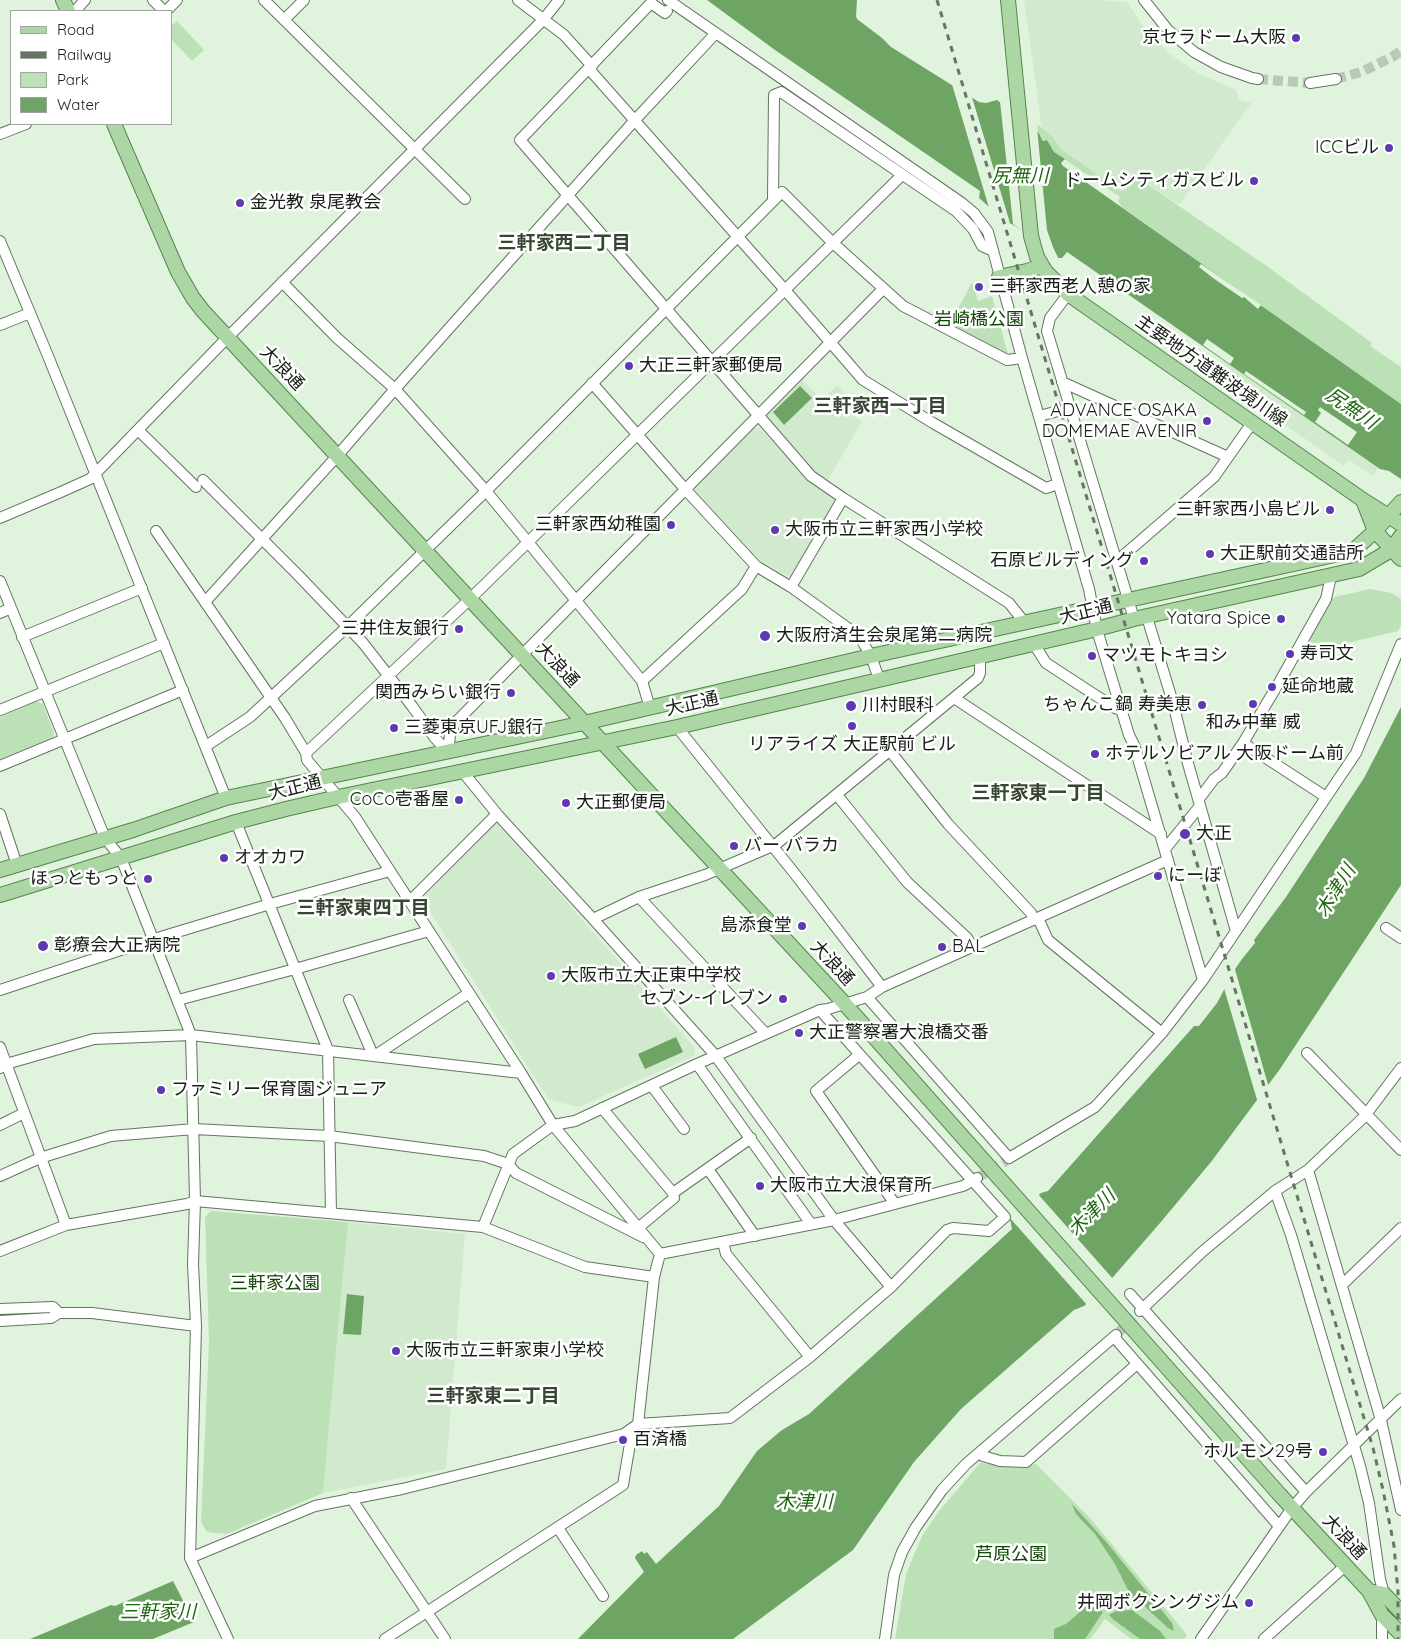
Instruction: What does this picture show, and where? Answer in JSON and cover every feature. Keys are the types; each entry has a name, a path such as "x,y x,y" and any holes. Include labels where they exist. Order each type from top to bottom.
{"main road":[{"name":"主要地方道難波境川線","path":"1008,0 1031,236 1042,266 1051,279 1068,294 1252,423 1401,524"},
{"name":"大浪通","path":"114,125 184,285 227,338 338,455 844,1003 1292,1508 1370,1591 1382,1615 1401,1634"},
{"path":"999,277 1027,272 1042,266"},
{"path":"1363,500 1375,531 1396,555"},
{"name":"大正通","path":"0,870 226,798 584,723 871,656 1353,551 1375,531 1401,502"},
{"path":"1396,555 1401,536"},
{"name":"大正通","path":"0,895 236,822 338,797 677,727 1097,630 1141,618 1331,576 1359,569 1396,555"},
{"path":"1370,1591 1384,1594 1401,1612"}],"street":[{"path":"76,10 86,0"},
{"path":"153,0 164,10"},
{"path":"166,10 177,0"},
{"path":"264,0 465,199"},
{"path":"284,20 304,0"},
{"path":"518,0 564,34 590,68 863,380 933,424 1046,488 1058,484"},
{"path":"0,518 90,479 282,282 543,20 560,0"},
{"path":"1144,0 1168,30 1194,52 1221,67 1252,78 1258,78"},
{"path":"1025,623 1009,602 843,498 812,476 520,140 590,68 650,1 665,13 668,5 716,34 962,203 981,221 988,232 999,277 1093,607 1097,630 1129,735 1134,745 1204,980"},
{"path":"205,602 635,120 716,34"},
{"path":"1310,83 1336,79"},
{"path":"773,200 774,95 781,92 956,211 973,229 982,246 993,251"},
{"path":"0,134 23,125"},
{"path":"306,753 529,542 902,175"},
{"path":"206,746 250,717 348,626 486,492 782,192 833,243 903,306 1007,360 1022,358"},
{"path":"0,241 226,798"},
{"path":"282,282 336,338 395,389 486,492 642,681 650,708"},
{"path":"448,752 450,735 455,724 883,289"},
{"path":"1068,294 1050,318 1047,330 1128,600 1141,618 1173,703 1187,760 1236,931"},
{"path":"0,325 30,313"},
{"path":"1062,382 1228,457"},
{"path":"592,383 756,566 791,587 859,636 871,656 879,679"},
{"path":"1039,416 1070,408"},
{"path":"1117,561 1214,477 1252,423"},
{"path":"138,430 262,539 348,626 448,752"},
{"path":"791,587 843,498"},
{"path":"156,531 271,698 306,753 307,760 355,817 553,1125 660,1254"},
{"path":"642,681 742,590 756,566"},
{"path":"1165,849 1242,743 1326,600 1331,576"},
{"path":"0,581 104,838 121,858 191,1035 195,1201 193,1264 196,1326 190,1558 228,1639"},
{"path":"22,637 142,588"},
{"path":"0,612 11,608"},
{"path":"0,710 164,643"},
{"path":"1034,644 1046,663 1121,710"},
{"path":"867,997 1007,1160 1095,1107 1162,1033 1204,980 1356,754 1401,644"},
{"path":"593,919 639,897 719,869 773,846 978,678 980,656"},
{"path":"0,766 183,690"},
{"path":"954,698 1161,834"},
{"path":"677,727 773,846 882,987"},
{"path":"1242,743 1326,797"},
{"path":"890,751 948,824 1031,913 1048,940 1162,1033"},
{"path":"463,772 497,814 715,1056 834,1220 891,1287"},
{"path":"837,795 907,882 967,938 972,946"},
{"path":"0,814 17,864"},
{"path":"410,901 497,814"},
{"path":"236,822 328,1050 332,1213"},
{"path":"483,1227 513,1154 553,1125 575,1121 765,1033 820,1010 867,997 882,987 972,946 1168,860"},
{"path":"0,990 154,939 270,904 390,871"},
{"path":"639,897 765,1033"},
{"path":"1386,928 1401,938"},
{"path":"178,1000 430,931"},
{"path":"375,1055 469,993"},
{"path":"349,1000 375,1055"},
{"path":"190,1558 315,1506 402,1489 624,1434 638,1424 730,1418 810,1358 891,1287 947,1230 954,1228 989,1231 1005,1216 975,1179 859,1055 820,1010"},
{"path":"3,1066 94,1039 191,1035 520,1073"},
{"path":"0,1047 3,1066 24,1113 66,1225"},
{"path":"1307,1053 1401,1150"},
{"path":"859,1055 816,1091 895,1204"},
{"path":"697,1064 811,1224"},
{"path":"1142,1310 1202,1252 1275,1190 1308,1170 1366,1114 1401,1068"},
{"path":"652,1086 684,1129"},
{"path":"602,1108 673,1193 674,1198 638,1228"},
{"path":"0,1125 24,1113"},
{"path":"0,1176 40,1158 111,1136 194,1129 329,1136 484,1156 508,1164 516,1173 646,1238"},
{"path":"673,1193 751,1138"},
{"path":"708,1169 755,1236"},
{"path":"1308,1170 1380,1420 1401,1510"},
{"path":"660,1254 834,1220 963,1186 975,1179"},
{"path":"1275,1190 1291,1235 1354,1445 1369,1503 1384,1594"},
{"path":"0,1251 66,1225 195,1201 483,1227 586,1267 654,1277"},
{"path":"1342,1285 1401,1228"},
{"path":"724,1242 726,1254 810,1358"},
{"path":"385,1639 623,1485 631,1438 638,1424 654,1277 660,1254"},
{"path":"1130,1294 1142,1310 1306,1492"},
{"path":"0,1309 53,1306 59,1313"},
{"path":"0,1321 51,1318 59,1313 92,1313 196,1326"},
{"path":"885,1639 894,1575 902,1552 916,1527 942,1490 966,1464 1115,1336 1137,1364 1279,1526"},
{"path":"980,1453 983,1456 1000,1461 1026,1462 1137,1364"},
{"path":"1201,1639 1292,1508 1401,1399"},
{"path":"351,1498 445,1639"},
{"path":"558,1528 603,1596"},
{"path":"1264,1639 1345,1566"},
{"path":"1382,1615 1382,1639"}],"shaded area":[{"path":"1024,0 1127,2 1145,29 1170,54 1199,74 1236,90 1239,100 1251,103 1179,205 1135,176 1125,191 1121,191 1060,148 1053,137 1042,129"},
{"path":"1223,359 1378,468 1373,476 1349,460 1344,466 1212,374"},
{"name":"大阪市立三軒家西小学校","path":"800,378 822,400 837,385 855,404 849,414 862,421 827,482 816,474 766,417 766,413"},
{"name":"大阪市立三軒家西小学校","path":"753,428 760,428 806,479 836,499 792,578 755,557 695,491 695,487"},
{"name":"大阪市立大正東中学校","path":"495,824 498,824 695,1048 694,1056 579,1107 549,1100 425,904 425,896"},
{"name":"大阪市立三軒家東小学校","path":"348,1222 465,1234 446,1469 323,1493"},
{"path":"1072,1504 1108,1544 1172,1623 1174,1631 1168,1628 1142,1604 1133,1600 1115,1564 1095,1534 1076,1514"},
{"path":"1088,1605 1103,1612 1085,1639 1054,1639 1054,1629 1066,1624"},
{"path":"1132,1610 1160,1631 1166,1639 1140,1639 1109,1615 1116,1611"}],"green space":[{"path":"177,21 204,50 192,61 172,40 172,25"},
{"path":"1037,124 1053,137 1060,148 1121,191 1125,191 1135,176 1264,264 1372,343 1370,346 1401,367 1401,404 1122,207 1118,201 1120,197 1054,152 1047,140 1043,140 1038,132"},
{"name":"岩崎橋公園","path":"972,282 978,301 992,296 1008,354 949,326"},
{"path":"1370,589 1392,593 1401,599 1401,625 1398,631 1301,654 1330,598"},
{"path":"36,701 43,704 54,733 53,738 0,761 0,717"},
{"name":"三軒家公園","path":"211,1211 348,1222 323,1493 227,1534 207,1532 201,1522 209,1342 205,1217"},
{"name":"芦原公園","path":"980,1463 1008,1466 1036,1464 1090,1518 1187,1635 1184,1639 1131,1639 1105,1619 1090,1639 895,1639 906,1574 922,1536 939,1511"}],"water":[{"name":"尻無川","path":"707,0 857,0 857,19 891,47 979,102 986,103 997,100 1038,132 1043,141 1047,140 1054,152 1065,159 1061,163 1063,166 1401,404 1401,479 1389,471 1380,469 1067,252 1062,258 1058,258 1054,250 1032,235 1004,220 979,198 980,191 775,50"},
{"path":"800,386 812,398 784,425 773,412"},
{"name":"木津川","path":"1401,707 1401,885 1280,1069 1211,1162 1100,1292 1084,1306 1074,1310 961,1409 914,1462 853,1550 733,1639 578,1639 644,1572 635,1558 636,1555 642,1551 644,1554 647,1552 656,1564 719,1506 757,1451 782,1430 809,1414 1012,1229 1010,1219 1041,1193 1048,1191 1194,1026 1199,1026 1217,1003 1226,982 1255,943 1254,940 1286,897 1364,778"},
{"path":"676,1037 683,1052 645,1069 638,1054"},
{"path":"347,1294 364,1296 361,1335 343,1334"},
{"name":"三軒家川","path":"173,1581 194,1622 153,1639 30,1639 111,1605 115,1606"}],"pier":[{"path":"951,81 971,94 1010,223 998,218 990,211"},
{"path":"1000,101 1037,128 1047,230 1059,260 1047,247 1013,224"},
{"path":"1201,264 1261,305 1258,309 1244,297 1242,298 1199,267"},
{"path":"1207,339 1234,358 1230,364 1203,345"},
{"path":"1246,371 1306,412 1304,415 1244,374"},
{"path":"1320,407 1357,432 1348,445 1315,422 1321,413 1318,410"},
{"path":"1234,966 1269,1088 1258,1103 1223,985"},
{"path":"1037,1193 1114,1280 1088,1306 1009,1217"}],"tunnel":[{"path":"1336,79 1361,72 1401,51"},
{"path":"1258,79 1310,83"},
{"path":"977,1178 1006,1161"},
{"path":"1116,1335 1140,1311"}],"railway":[{"path":"937,0 1373,1448 1394,1546 1398,1592 1398,1639"}],"place":[{"name":"京セラドーム大阪","path":"1296,38"},
{"name":"ICCビル","path":"1389,148"},
{"name":"ドームシティガスビル","path":"1254,181"},
{"name":"金光教 泉尾教会","path":"240,203"},
{"name":"三軒家西老人憩の家","path":"979,287"},
{"name":"大正三軒家郵便局","path":"629,366"},
{"name":"ADVANCE OSAKA DOMEMAE AVENIR","path":"1207,421"},
{"name":"三軒家西小島ビル","path":"1330,510"},
{"name":"三軒家西幼稚園","path":"671,525"},
{"name":"大阪市立三軒家西小学校","path":"775,530"},
{"name":"大正駅前交通詰所","path":"1210,554"},
{"name":"石原ビルディング","path":"1144,561"},
{"name":"Yatara Spice","path":"1281,619"},
{"name":"三井住友銀行","path":"459,629"},
{"name":"大阪府済生会泉尾第二病院","path":"765,636"},
{"name":"寿司文","path":"1290,654"},
{"name":"マツモトキヨシ","path":"1092,656"},
{"name":"延命地蔵","path":"1272,687"},
{"name":"関西みらい銀行","path":"511,693"},
{"name":"和み中華 威","path":"1253,704"},
{"name":"ちゃんこ鍋 寿美恵","path":"1202,705"},
{"name":"川村眼科","path":"851,706"},
{"name":"リアライズ 大正駅前 ビル","path":"852,726"},
{"name":"三菱東京UFJ銀行","path":"394,728"},
{"name":"ホテルソビアル 大阪ドーム前","path":"1095,754"},
{"name":"CoCo壱番屋","path":"459,800"},
{"name":"大正郵便局","path":"566,803"},
{"name":"大正","path":"1185,834"},
{"name":"バー バラカ","path":"734,846"},
{"name":"オオカワ","path":"224,858"},
{"name":"にーぼ","path":"1158,876"},
{"name":"ほっともっと","path":"148,879"},
{"name":"島添食堂","path":"802,926"},
{"name":"彰療会大正病院","path":"43,946"},
{"name":"BAL","path":"942,947"},
{"name":"大阪市立大正東中学校","path":"551,976"},
{"name":"セブン-イレブン","path":"783,999"},
{"name":"大正警察署大浪橋交番","path":"799,1033"},
{"name":"ファミリー保育園ジュニア","path":"161,1090"},
{"name":"大阪市立大浪保育所","path":"760,1186"},
{"name":"大阪市立三軒家東小学校","path":"396,1351"},
{"name":"百済橋","path":"623,1440"},
{"name":"ホルモン29号","path":"1323,1452"},
{"name":"井岡ボクシングジム","path":"1249,1603"}],"district":[{"name":"三軒家西二丁目","path":"564,243"},
{"name":"三軒家西一丁目","path":"880,406"},
{"name":"三軒家東一丁目","path":"1038,793"},
{"name":"三軒家東四丁目","path":"363,908"},
{"name":"三軒家東二丁目","path":"493,1396"}]}
